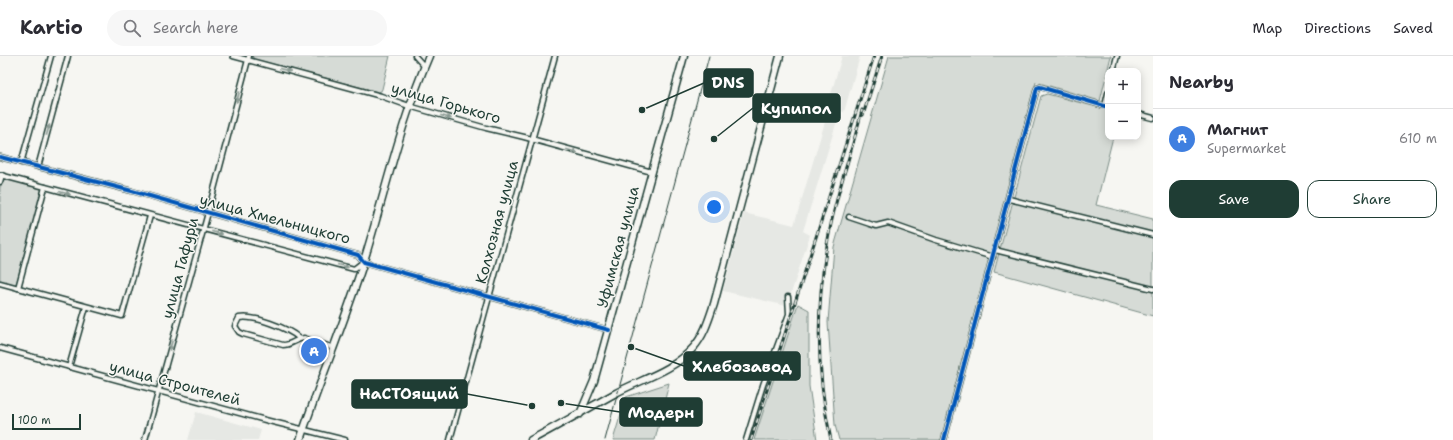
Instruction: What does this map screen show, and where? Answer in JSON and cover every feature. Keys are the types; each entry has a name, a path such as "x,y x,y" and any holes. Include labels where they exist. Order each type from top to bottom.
{"street":[{"path":"22,163 50,56"},
{"path":"38,167 68,56"},
{"name":"улица Горького","path":"233,56 248,58 486,128 652,172"},
{"name":"улица Горького","path":"415,56 424,66"},
{"path":"300,440 364,262 409,106 429,56"},
{"name":"Колхозная улица","path":"450,440 555,56"},
{"name":"Уфимская улица","path":"580,414 594,381 609,330 684,56"},
{"path":"531,440 616,393 649,379 682,360 697,343 707,324 714,304 780,56"},
{"path":"1114,68 1117,56"},
{"name":"улица Гафури","path":"145,440 248,58"},
{"path":"944,440 1009,199 1037,88 1040,87 1105,106"},
{"path":"1141,115 1153,118"},
{"name":"улица Хмельницкого","path":"0,158 132,191 207,214 358,255 364,262 604,327 609,330"},
{"path":"0,182 1,175"},
{"name":"улица Хмельницкого","path":"1,175 150,216 202,228 233,238 354,268 364,262"},
{"path":"18,288 45,188"},
{"path":"1009,199 1153,235"},
{"path":"0,283 122,316 150,216"},
{"path":"849,217 876,226 888,223 993,257"},
{"path":"995,250 1153,289"},
{"path":"746,440 763,385 789,314 788,297"},
{"path":"69,367 86,307"},
{"path":"299,338 289,345 283,345 243,334 238,332 235,326 239,318 250,318 283,327 299,338 304,338 334,348"},
{"name":"улица Строителей","path":"0,348 345,440"}],"shaded area":[{"path":"252,56 390,56 382,89 378,92 254,59"},
{"path":"842,56 860,56 844,112 840,111 803,231 810,235 787,306 723,291 744,213 794,225 831,102 829,101"},
{"path":"889,56 1111,56 1108,68 1105,68 1105,81 1100,101 1036,82 942,440 839,440 835,425 828,322 834,247"},
{"path":"1047,94 1105,109 1105,140 1112,140 1096,205 1153,219 1153,316 994,272 1041,96"},
{"path":"3,178 42,189 16,286 0,281 0,188"},
{"path":"798,304 809,310 809,386 817,440 754,440"},
{"path":"669,383 655,440 613,440 626,397"},
{"path":"196,412 261,430 258,440 188,440"}],"tram line":[{"path":"605,440 709,56"}],"railway":[{"path":"751,440 874,56"},
{"path":"863,115 882,56"},
{"path":"831,440 822,386 820,359 819,332 822,278 834,209 862,110"}],"cycle path":[{"path":"944,440 1037,88 1040,87 1105,106"},
{"path":"0,157 132,191 358,255 364,262 609,330"}],"place":[{"name":"DNS","path":"642,110"},
{"name":"Купипол","path":"714,139"},
{"name":"Хлебозавод","path":"631,347"},
{"name":"Магнит","path":"314,351"},
{"name":"Модерн","path":"561,403"},
{"name":"НаСТОящий","path":"532,406"}]}
